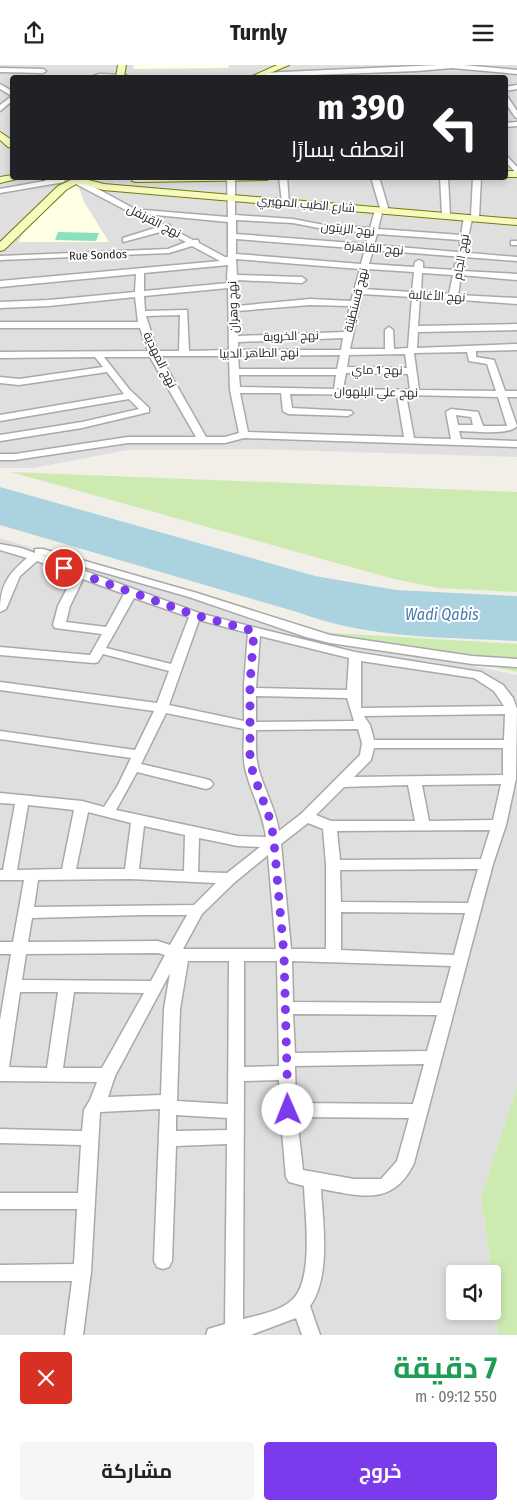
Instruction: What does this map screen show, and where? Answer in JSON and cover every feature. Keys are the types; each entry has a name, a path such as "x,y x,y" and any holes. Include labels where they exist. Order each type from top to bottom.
{"street":[{"path":"38,75 50,65"},
{"path":"260,75 285,65"},
{"path":"339,71 347,65"},
{"path":"274,75 418,67 453,67 517,72"},
{"path":"0,70 43,71"},
{"path":"0,109 10,100"},
{"path":"508,102 517,116"},
{"path":"508,160 517,172"},
{"path":"0,191 78,180"},
{"name":"شارع الطيب المهيري","path":"78,180 95,185 517,222"},
{"name":"نهج القرنفل","path":"78,180 196,242 224,259 231,259"},
{"name":"نهج وهران","path":"231,180 234,372 235,390 244,435"},
{"path":"283,180 286,202"},
{"name":"نهج قسنطينة","path":"338,391 347,335 364,266 382,210 377,180"},
{"path":"444,180 446,215"},
{"name":"نهج الجام","path":"453,297 464,238 471,218 477,180"},
{"path":"0,248 61,181"},
{"name":"نهج الزيتون","path":"136,211 232,219 293,221 324,227 464,238"},
{"path":"126,240 168,227"},
{"name":"نهج القاهرة","path":"232,236 517,259"},
{"name":"Rue Sondos","path":"0,258 129,255 169,251 196,242"},
{"path":"415,393 410,351 420,252"},
{"path":"0,284 140,272 231,259 517,277"},
{"name":"نهج المهدية","path":"140,272 143,325 154,354 203,440"},
{"path":"0,305 43,303 140,293 232,281 302,280"},
{"name":"نهج الأغالبة","path":"358,291 517,301"},
{"path":"232,309 310,302 355,304"},
{"path":"141,314 184,312 184,354"},
{"path":"0,325 143,325"},
{"path":"413,329 517,327"},
{"path":"389,330 390,351"},
{"name":"نهج الخروبة","path":"234,339 347,335"},
{"name":"نهج الطاهر الدبيا","path":"0,355 410,351 517,347"},
{"path":"453,428 504,429 512,427 491,362 472,359 471,349"},
{"path":"0,438 82,425 147,410 131,396 98,355"},
{"path":"0,380 18,382 109,369"},
{"name":"نهج 1 ماي","path":"234,372 413,371"},
{"name":"نهج علي البلهوان","path":"235,390 517,393"},
{"path":"286,391 288,411 348,413"},
{"path":"401,393 410,441"},
{"path":"0,418 131,396"},
{"path":"457,442 451,412 471,412 475,414 479,429"},
{"path":"0,457 20,456 102,442 139,439 233,439 244,435 517,444"},
{"path":"0,540 193,595 310,635 454,658 517,663"},
{"path":"0,547 35,557 195,615 254,631 355,657 459,671 485,678 496,685 508,699 511,710 509,779 499,825 486,864 405,1163 394,1179 384,1187 369,1189 312,1178 295,1177 288,1110 284,955 274,842 266,807 251,765 250,692 254,631"},
{"path":"0,575 14,573 35,557"},
{"path":"0,609 14,573"},
{"path":"80,574 64,606 59,625 111,631"},
{"path":"0,651 94,659 131,593"},
{"path":"108,811 124,786 162,708 174,669 195,615"},
{"path":"100,650 174,669"},
{"path":"74,1335 82,1272 92,1110 97,1104 107,1075 156,987 177,954 197,910 230,878 306,817 366,757 369,744 364,725 356,712 354,694 355,657"},
{"path":"0,686 162,708 250,726 364,725"},
{"path":"250,692 354,694"},
{"path":"356,712 511,710"},
{"path":"0,735 136,761 206,785"},
{"path":"369,744 510,744"},
{"path":"342,782 414,779 509,779"},
{"path":"414,779 423,824"},
{"path":"0,798 82,806 238,841 274,842"},
{"path":"22,801 4,875 131,874 230,878"},
{"path":"68,874 82,806"},
{"path":"306,817 330,826 499,825"},
{"path":"131,874 138,820"},
{"path":"330,826 333,865 334,955"},
{"path":"192,832 192,875"},
{"path":"333,865 486,864"},
{"path":"32,875 13,985 3,1028 0,1073 107,1075"},
{"path":"334,907 474,908"},
{"path":"26,913 197,910"},
{"path":"0,948 158,947 177,954 334,955 460,961"},
{"path":"163,1261 172,1009 177,954"},
{"path":"234,1331 237,1074 236,955"},
{"path":"13,985 156,987"},
{"path":"54,1075 67,986"},
{"path":"286,1008 447,1009"},
{"path":"237,1074 287,1067 434,1057"},
{"path":"97,1104 168,1105 236,1111"},
{"path":"288,1110 420,1111"},
{"path":"0,1136 89,1137"},
{"path":"167,1139 235,1137"},
{"path":"215,1335 234,1331 278,1316 300,1305 313,1278 315,1259 312,1178"},
{"path":"0,1201 86,1201"},
{"path":"0,1273 82,1272"},
{"path":"300,1305 311,1335"}],"shaded area":[{"path":"0,65 517,65 517,457 251,449 128,450 33,468 0,468"},
{"path":"134,65 229,65 228,68 133,69"},
{"path":"78,185 84,202 109,242 19,242 22,234 67,187"},
{"path":"0,538 309,632 517,675 517,1086 481,1197 491,1265 446,1265 446,1320 497,1320 498,1335 0,1335"}],"green space":[{"path":"58,232 99,233 96,241 55,240"},
{"path":"11,472 517,492 517,592 438,588 390,578"},
{"path":"317,632 517,644 517,672"},
{"path":"517,1086 517,1335 498,1335 497,1320 501,1320 501,1265 491,1265 481,1197"}],"water":[{"name":"Wadi Qabis","path":"0,487 315,576 396,590 517,596 517,641 406,635 378,632 324,621 0,525"}],"route":[{"path":"64,568 195,615 254,631 250,684 250,759 253,773 271,822 274,842 284,955 288,1110"}]}
